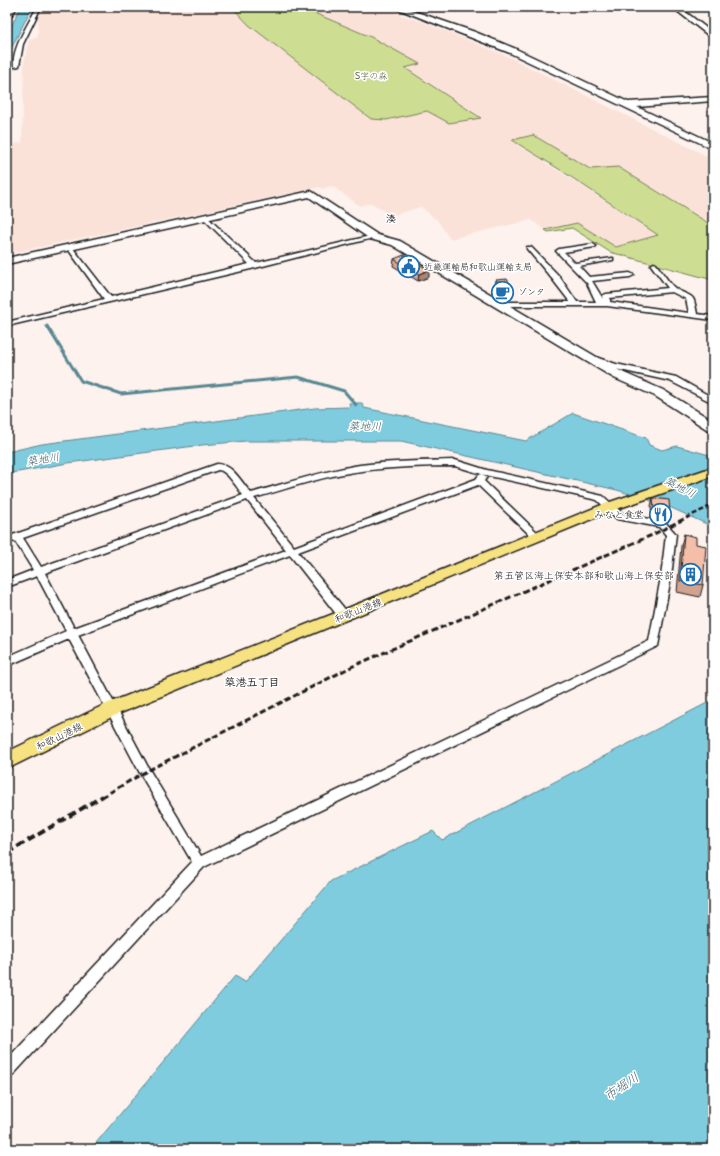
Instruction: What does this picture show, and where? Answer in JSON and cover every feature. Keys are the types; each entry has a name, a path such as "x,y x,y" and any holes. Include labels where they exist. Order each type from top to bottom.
{"main road":[{"name":"和歌山港線","path":"7,761 112,709 609,507 713,471"}],"street":[{"path":"7,21 15,7"},
{"path":"14,65 20,45 39,7"},
{"path":"396,7 472,34 513,51 713,146"},
{"path":"675,7 713,37"},
{"path":"697,24 708,24"},
{"path":"625,105 713,99"},
{"path":"7,261 311,194 374,237 396,243 618,375 659,393 713,427"},
{"path":"205,217 255,266"},
{"path":"7,324 374,237"},
{"path":"593,246 559,251 589,279 604,304"},
{"path":"70,248 108,300"},
{"path":"529,248 556,278 575,304"},
{"path":"574,265 611,259"},
{"path":"654,265 673,290"},
{"path":"589,279 630,275"},
{"path":"604,304 606,296 673,290 690,297 693,315"},
{"path":"500,304 604,304 713,318"},
{"path":"586,356 614,366 673,379 713,401"},
{"path":"7,584 39,571 247,497 325,475 361,468 408,464 456,463 485,472 600,498 620,517 662,524 671,534 666,576 654,643 199,863 7,1071"},
{"path":"7,540 217,467 222,467 228,471 247,497 344,616"},
{"path":"7,662 72,634 479,481 485,472"},
{"path":"479,481 537,537"},
{"path":"17,536 39,571 145,772 199,863"}],"shaded area":[{"path":"42,7 232,7 249,25 371,119 386,120 427,111 449,123 481,117 404,67 420,64 300,7 378,7 426,23 507,56 713,159 713,226 618,167 590,169 533,135 512,141 659,235 616,247 577,223 545,230 531,220 450,239 437,220 421,207 391,216 372,203 360,206 332,186 322,189 320,187 7,254 7,146 22,142 24,63 29,40 38,37 38,15"}],"green space":[{"name":"S字の森","path":"232,7 300,7 371,37 420,64 405,68 481,118 449,123 427,111 386,120 371,119 249,25"},
{"path":"533,135 590,169 618,167 713,226 713,280 610,252 572,228 548,232 545,230 577,223 616,247 658,235 562,171 512,140"}],"water":[{"path":"21,7 32,7 7,57 7,34"},
{"name":"築地川","path":"349,403 362,403 364,408 526,441 573,413 646,438 649,445 662,450 677,446 713,456 713,527 665,505 617,490 401,441 246,441 202,445 68,463 7,474 7,452 42,444 315,408 350,407"},
{"name":"市堀川","path":"713,700 713,1149 91,1149 235,976 245,982 331,881 433,831 442,840"}],"building":[{"path":"404,255 429,270 419,274 394,259"},
{"path":"507,279 512,287 500,288 496,280"},
{"path":"653,498 669,500 670,515 654,510"},
{"name":"第五管区海上保安本部和歌山海上保安部","path":"684,534 696,537 696,544 706,546 703,585 680,581"}],"waterway":[{"path":"47,326 81,381 121,394 298,377 344,391 356,405"}],"railway":[{"path":"686,518 713,505"},
{"path":"102,797 145,772 351,667 652,535 686,518"},
{"path":"7,853 103,796"}],"place":[{"name":"近畿運輸局和歌山運輸支局","path":"409,267"},
{"name":"ゾンタ","path":"503,292"},
{"name":"みなと食堂","path":"660,514"},
{"name":"第五管区海上保安本部和歌山海上保安部","path":"690,575"}],"district":[{"name":"湊","path":"391,218"},
{"name":"築港五丁目","path":"252,682"}]}
